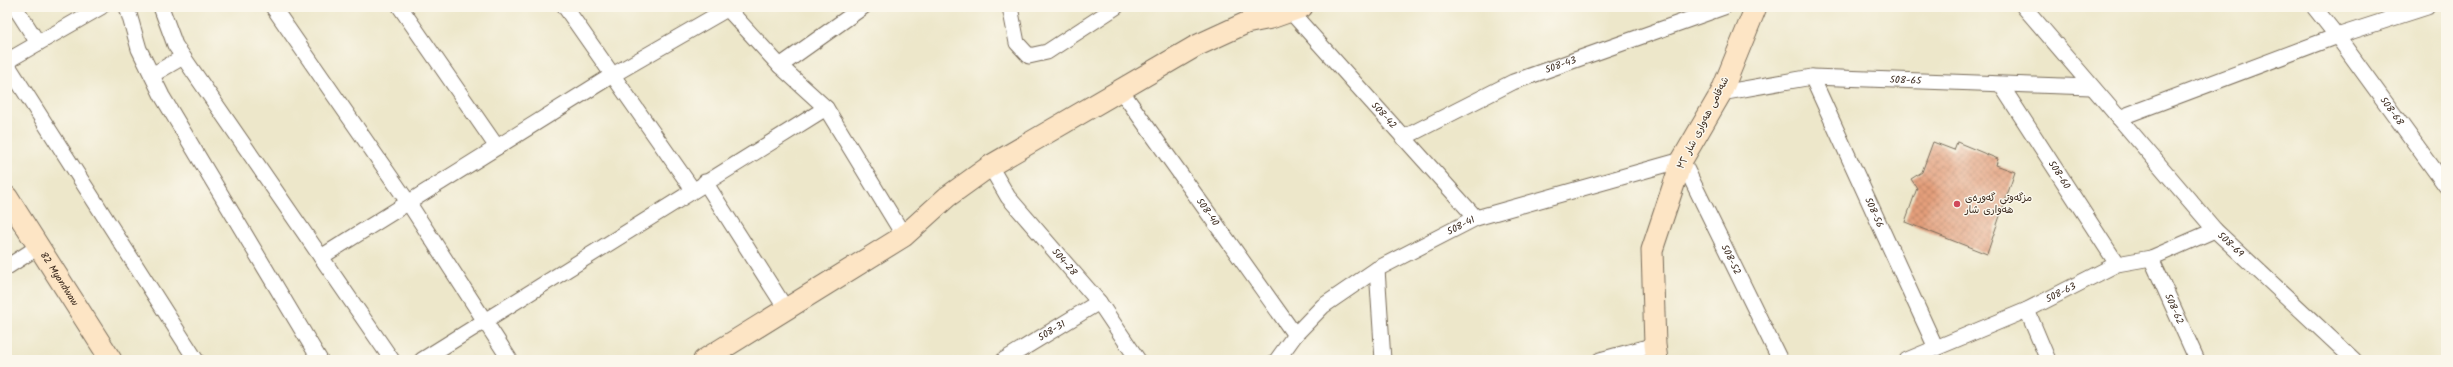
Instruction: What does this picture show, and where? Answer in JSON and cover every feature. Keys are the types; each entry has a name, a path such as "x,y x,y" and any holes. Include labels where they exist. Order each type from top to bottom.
{"street":[{"path":"15,7 38,43"},
{"path":"101,7 7,62 196,360"},
{"path":"127,7 139,49 152,75 320,360"},
{"path":"273,7 408,202 510,360"},
{"path":"400,7 497,148"},
{"path":"565,7 611,76 699,186 786,309"},
{"path":"780,66 863,7"},
{"path":"1010,7 1017,43 1029,56 1047,52 1116,7"},
{"name":"508-43","path":"1403,138 1513,82 1724,7"},
{"name":"شەقامی هەواری شار ٣٢","path":"1656,352 1652,250 1682,160 1721,92 1756,7"},
{"name":"508-69","path":"2024,7 2215,230 2354,360"},
{"name":"508-68","path":"2314,7 2337,36 2446,186"},
{"path":"2119,118 2337,36 2427,7"},
{"path":"164,8 175,44 183,57 392,360"},
{"path":"321,257 611,76 727,8 780,66 826,108 904,236"},
{"path":"704,360 904,236 947,197 990,166 1120,89 1196,46 1234,27 1297,9"},
{"name":"508-42","path":"1297,9 1403,138 1476,218"},
{"path":"152,75 183,57"},
{"name":"508-65","path":"1721,92 1812,77 2001,85 2091,87"},
{"name":"508-56","path":"1812,77 1936,348"},
{"name":"508-60","path":"2001,85 2117,264"},
{"name":"508-40","path":"1120,89 1295,335"},
{"path":"422,360 483,320 826,108"},
{"name":"508-41","path":"1277,360 1295,335 1324,306 1377,269 1476,218 1682,160"},
{"name":"508-52","path":"1682,160 1780,360"},
{"name":"504-28","path":"990,166 1008,197 1099,302 1138,360"},
{"name":"82 Myandwaw","path":"7,197 111,360"},
{"name":"508-63","path":"1907,360 2026,310 2117,264 2151,258 2215,230"},
{"path":"7,267 38,247"},
{"name":"508-62","path":"2151,258 2197,360"},
{"path":"1377,269 1382,360"},
{"name":"508-31","path":"1004,360 1099,302"},
{"path":"2026,310 2048,360"},
{"path":"1600,360 1656,352"}],"building":[{"name":"مزگەوتی گەورەی هەواری شار","path":"1933,142 1954,150 1957,142 1998,159 1996,165 2015,172 1987,254 1905,222 1917,188 1911,179 1922,172"}],"place":[{"name":"مزگەوتی گەورەی هەواری شار","path":"1957,204"}]}
